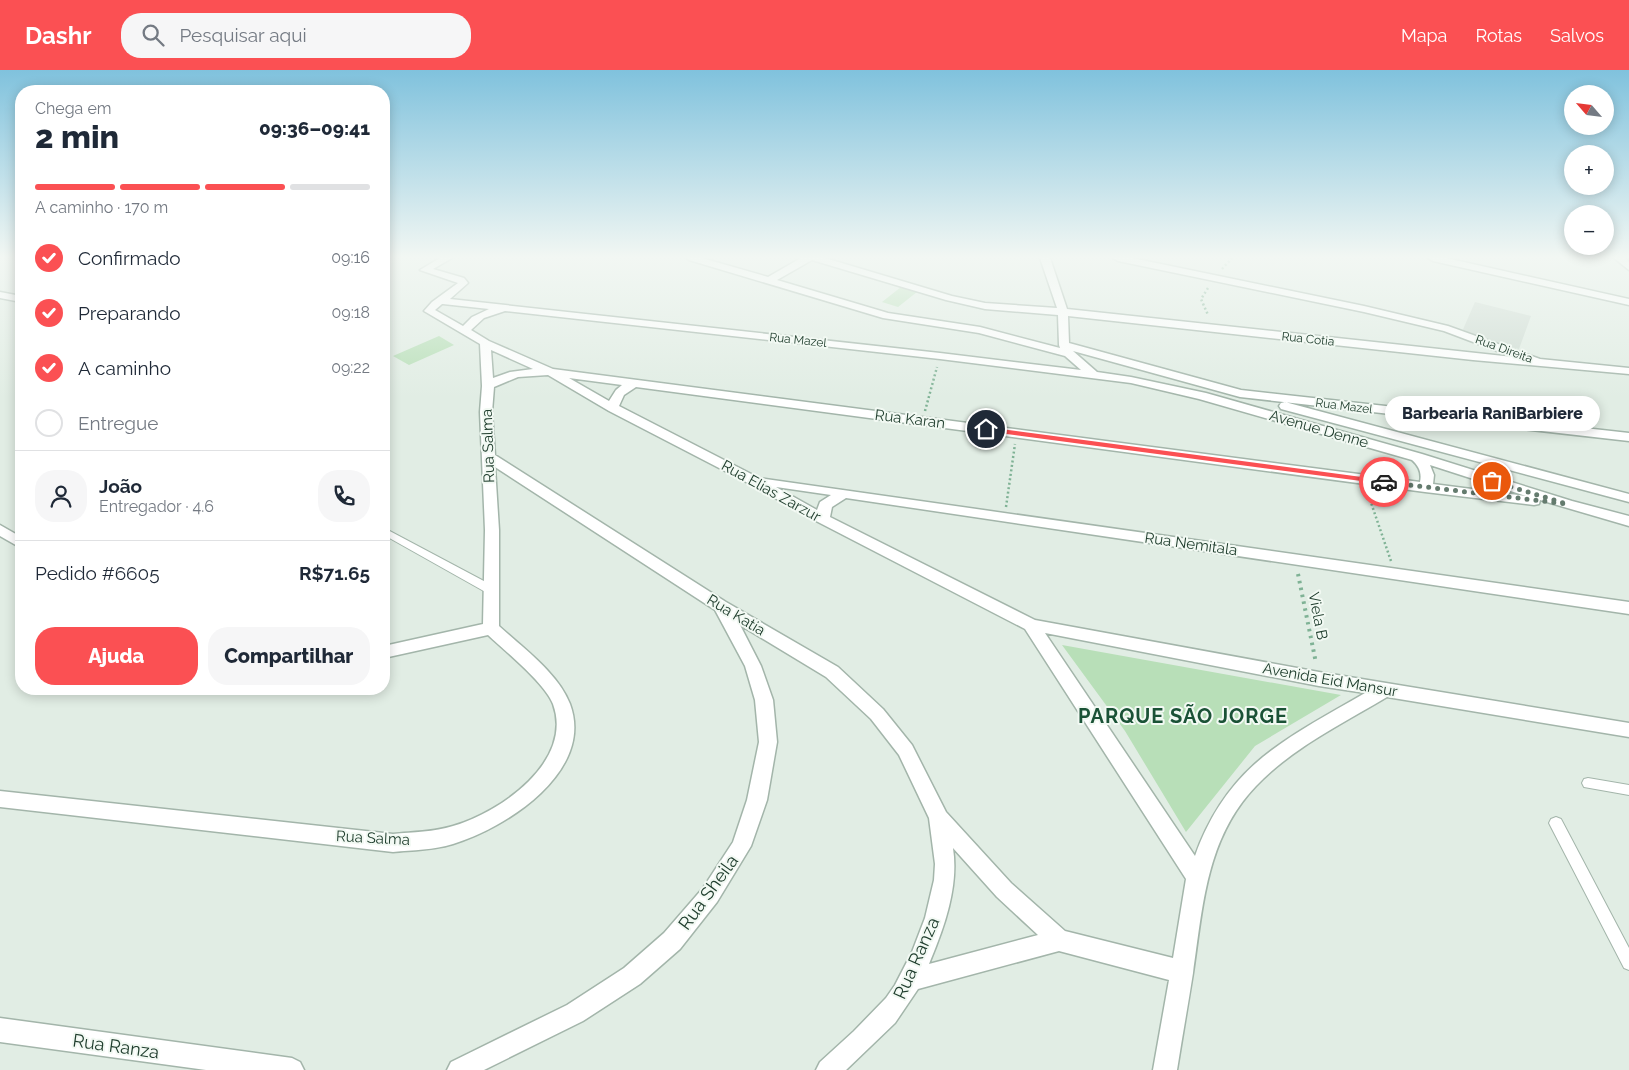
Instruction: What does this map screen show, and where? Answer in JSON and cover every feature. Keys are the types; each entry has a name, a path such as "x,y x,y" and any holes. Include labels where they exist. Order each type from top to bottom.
{"street":[{"name":"Rua Elias Zarzur","path":"435,305 429,311 485,343 550,372 613,408 753,480 822,520 1031,625 1197,877"},
{"name":"Rua Mazel","path":"479,305 940,356 1051,371 1092,374"},
{"name":"Rua Mazel","path":"848,305 886,316 980,330 1047,349 1066,349 1240,393 1359,408 1629,437"},
{"name":"Rua Cotia","path":"986,305 1473,357 1538,362"},
{"path":"1061,305 1063,312 1066,349 1092,374"},
{"name":"Rua Direita","path":"1342,305 1448,329 1538,362 1629,370"},
{"path":"465,331 468,325 476,319 505,308"},
{"name":"Rua Salma","path":"0,799 393,843 453,835 490,820 524,796 541,781 558,758 567,734 561,701 544,680 492,628 486,412 488,386 485,343"},
{"path":"1047,349 1051,371"},
{"path":"488,386 497,379 513,374 550,372"},
{"name":"Rua Karan","path":"550,372 1425,488 1567,504"},
{"name":"Avenue Denne","path":"1092,374 1131,380 1193,394 1417,457 1567,504 1629,521"},
{"path":"613,408 617,395 634,383"},
{"path":"1240,393 1355,426 1629,498"},
{"path":"1355,426 1348,415 1350,410 1359,408"},
{"name":"Rua Katia","path":"488,456 720,606 832,672 877,714 906,750 939,818"},
{"path":"1417,457 1427,468 1428,482 1425,488"},
{"name":"Rua Nemitala","path":"753,480 1395,572 1629,608"},
{"path":"822,520 825,505 842,494"},
{"path":"0,530 15,539"},
{"name":"Rua Sheila","path":"459,1070 575,1013 632,976 679,934 710,895 741,846 757,800 768,742 764,700 753,666 740,639 720,606"},
{"name":"Avenida Eid Mansur","path":"1031,625 1319,679 1629,730"},
{"path":"390,651 492,628"},
{"path":"1165,1070 1197,877 1218,823 1244,785 1281,752 1384,690"},
{"path":"939,818 1004,890 1059,940 1182,972"},
{"name":"Rua Ranza","path":"828,1070 855,1047 895,1004 910,980 940,904 945,864 939,818"},
{"path":"910,980 1059,940"},
{"name":"Rua Ranza","path":"0,1030 292,1070"}],"lane":[{"path":"390,534 492,591"},
{"path":"1588,783 1629,790"},
{"path":"1556,823 1629,963"}],"path":[{"path":"1203,305 1214,329"},
{"path":"922,421 940,356"},
{"path":"1004,517 1017,433"},
{"path":"1362,479 1395,572"},
{"name":"Viela B","path":"1295,558 1319,679"}],"shaded area":[{"path":"1474,305 1486,305 1531,316 1519,349 1461,334"}],"green space":[{"path":"439,336 454,345 409,365 393,356"},
{"path":"1062,645 1341,695 1255,746 1186,832 1125,731"}],"way so far":[{"path":"1384,482 1567,504 1492,481"}],"place":[{"name":"Barbearia RaniBarbiere","path":"1492,481"}],"district":[{"name":"PARQUE SÃO JORGE","path":"1183,716"}],"route":[{"path":"986,429 1384,482"}]}
